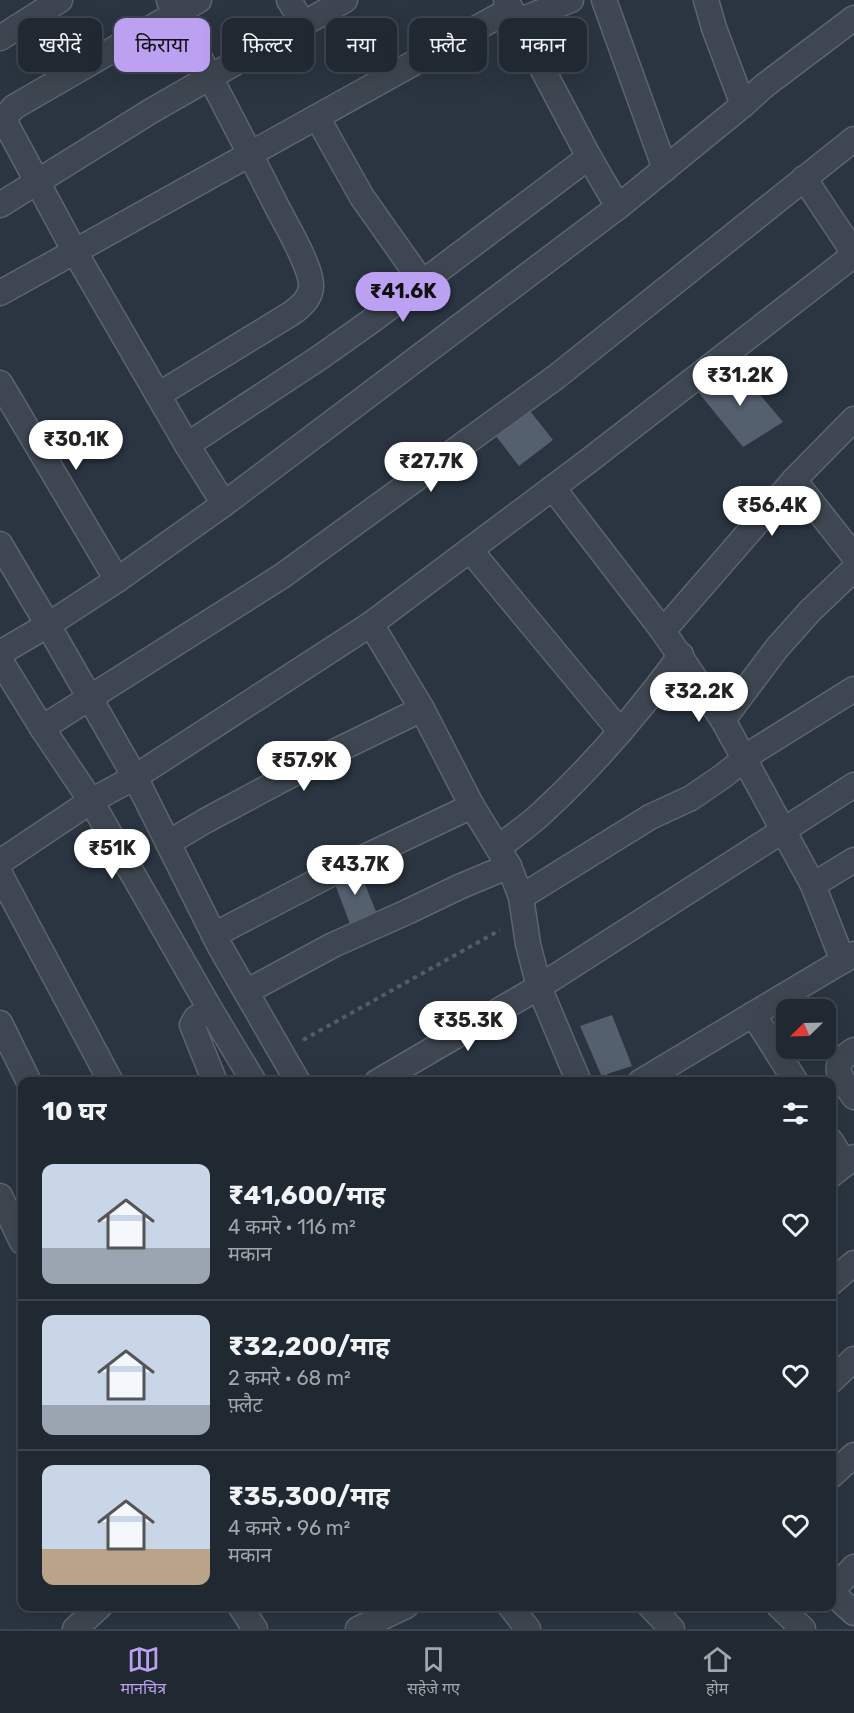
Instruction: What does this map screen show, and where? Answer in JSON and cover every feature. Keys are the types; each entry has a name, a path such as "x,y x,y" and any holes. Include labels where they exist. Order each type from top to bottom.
{"street":[{"path":"0,38 60,0"},
{"path":"199,0 172,7 14,107 9,111 5,122 75,252 187,445 224,504"},
{"path":"290,0 300,18"},
{"path":"314,18 345,0"},
{"path":"0,293 512,10 571,0"},
{"path":"604,0 665,169"},
{"path":"706,0 743,105"},
{"path":"158,395 292,314 302,306 311,287 310,276 296,244 211,77 172,7"},
{"path":"512,10 589,157 618,207"},
{"path":"0,653 117,580 224,504 618,207 764,86 854,18"},
{"path":"0,205 150,111 222,71"},
{"path":"317,117 362,197 422,282"},
{"path":"42,728 282,576 556,377 854,139"},
{"path":"187,445 374,319 589,157"},
{"path":"0,862 91,801 135,777 372,624 553,488 854,254 804,178"},
{"path":"0,383 117,580"},
{"path":"663,631 794,480 854,419"},
{"path":"794,480 854,555"},
{"path":"553,488 681,655 723,720 813,885 849,957 648,1077"},
{"path":"0,544 135,777 214,935 295,1077"},
{"path":"470,550 620,731"},
{"path":"723,720 777,648 810,611 854,569"},
{"path":"372,624 422,709 472,806 504,857 523,908 528,944 539,987 577,1077"},
{"path":"246,992 333,945 459,886 504,857 647,701 681,655"},
{"path":"0,660 91,801 251,1077"},
{"path":"523,908 650,817 691,798 756,750 854,689"},
{"path":"168,843 332,753 422,709"},
{"path":"386,1077 539,987 854,785"},
{"path":"214,935 352,863 472,806"},
{"path":"813,885 854,860"},
{"path":"0,874 108,1077"},
{"path":"210,1009 196,1018 192,1026 213,1077"},
{"path":"753,1014 793,1077"},
{"path":"0,1023 27,1077"},
{"path":"854,1050 840,1061 837,1067 854,1097"},
{"path":"836,1151 843,1165"},
{"path":"0,1196 18,1234"},
{"path":"836,1279 854,1263"},
{"path":"836,1376 854,1359"},
{"path":"836,1471 854,1455"},
{"path":"836,1587 854,1567"},
{"path":"836,1597 854,1613"},
{"path":"75,1629 95,1611"},
{"path":"243,1611 255,1629"},
{"path":"358,1629 391,1611"},
{"path":"514,1611 528,1629"},
{"path":"655,1611 672,1629"},
{"path":"784,1611 803,1629"}],"path":[{"path":"281,1052 498,931 523,908"}],"building":[{"path":"735,365 783,422 743,447 698,392"},
{"path":"526,406 553,440 519,466 492,431"},
{"path":"358,867 377,914 350,924 333,879"},
{"path":"612,1015 632,1066 602,1077 580,1026"}]}
